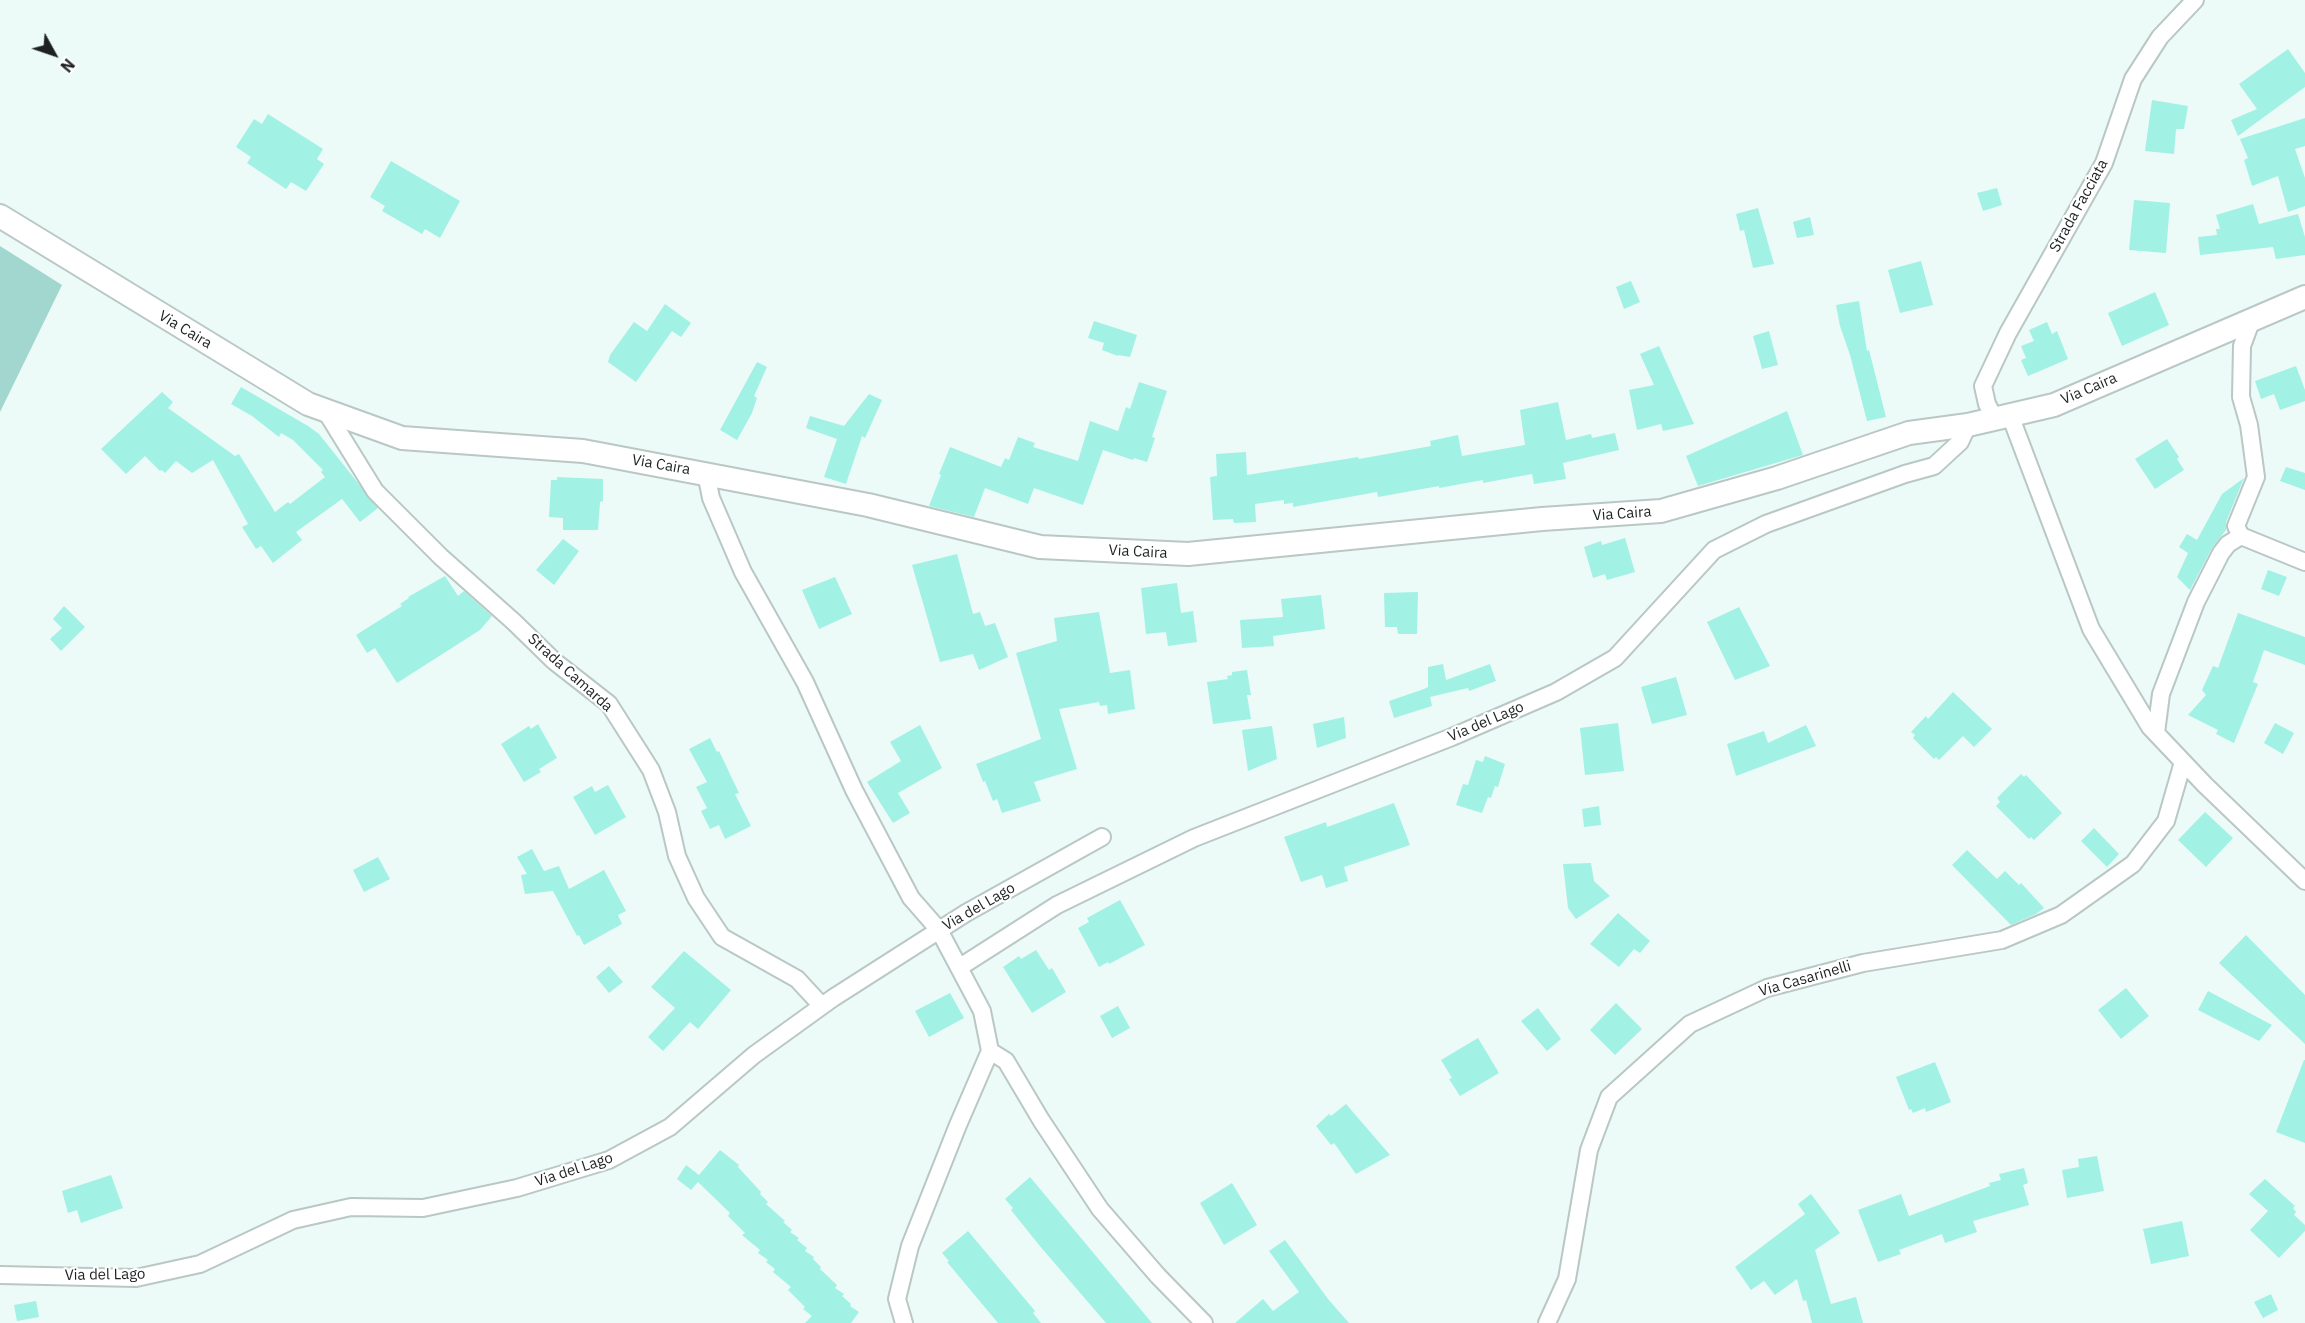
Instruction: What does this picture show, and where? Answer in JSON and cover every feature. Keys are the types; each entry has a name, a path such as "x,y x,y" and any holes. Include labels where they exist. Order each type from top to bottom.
{"street":[{"name":"Strada Facciata","path":"2195,0 2160,38 2133,79 2104,163 2008,333 1983,386 1987,404 2002,417 2091,629 2150,727 2305,881"},
{"name":"Via Caira","path":"0,216 298,399 402,438 583,451 868,505 1040,547 1188,554 1542,519 1661,511 1777,478 1909,433 1968,425 2054,405 2305,297"},
{"path":"2252,319 2242,346 2241,397 2249,425 2256,477 2236,526 2241,536 2305,562"},
{"name":"Strada Camarda","path":"325,411 375,491 441,557 554,661 609,704 651,770 667,812 677,856 696,898 722,937 797,979 822,1006"},
{"name":"Via del Lago","path":"960,967 1057,905 1194,838 1452,737 1556,692 1615,658 1714,549 1766,524 1905,474 1934,466 1960,442 1968,425"},
{"path":"706,473 711,498 742,572 805,682 854,790 911,898 939,930 982,1011 990,1051 957,1125 910,1246 897,1299 904,1323"},
{"path":"2156,733 2161,694 2196,602 2221,553 2228,544 2241,536"},
{"name":"Via Casarinelli","path":"1546,1323 1567,1279 1589,1150 1609,1097 1690,1024 1767,988 1863,963 2002,940 2061,915 2133,864 2166,821 2183,762"},
{"name":"Via del Lago","path":"0,1275 136,1278 200,1264 293,1220 351,1207 423,1208 517,1188 609,1160 670,1127 754,1055 822,1006 939,930 1102,837"},
{"path":"990,1051 1006,1061 1041,1120 1100,1209 1158,1276 1204,1323"}],"green space":[{"path":"0,246 62,285 0,412"}],"building":[{"path":"2288,49 2305,73 2305,87 2238,136 2231,120 2257,109 2239,84"},
{"path":"2152,100 2188,106 2184,129 2176,129 2174,154 2145,151"},
{"path":"268,114 323,149 317,159 324,164 306,191 291,182 286,189 247,163 251,157 236,147 254,119 262,124"},
{"path":"2305,118 2305,146 2295,149 2305,178 2305,206 2288,212 2278,176 2252,186 2244,160 2248,158 2240,139"},
{"path":"391,161 460,201 440,238 425,229 422,234 382,211 385,206 370,197"},
{"path":"1997,188 2002,205 1983,211 1977,193"},
{"path":"2134,200 2170,203 2166,253 2129,250"},
{"path":"2253,204 2259,224 2298,214 2305,237 2305,255 2276,259 2273,247 2200,255 2198,237 2217,235 2216,229 2220,229 2216,215"},
{"path":"1758,208 1774,264 1753,268 1744,230 1740,231 1736,214"},
{"path":"1810,217 1814,235 1797,238 1793,222"},
{"path":"1921,261 1933,305 1900,313 1888,270"},
{"path":"1631,281 1640,302 1624,309 1616,287"},
{"path":"2155,292 2169,325 2122,346 2108,313"},
{"path":"1859,301 1867,351 1869,350 1886,417 1867,421 1836,305"},
{"path":"665,304 691,323 681,337 672,331 636,382 608,362 610,355 634,322 647,331"},
{"path":"1094,321 1137,335 1130,357 1118,356 1102,350 1104,343 1088,338"},
{"path":"2047,322 2052,334 2057,331 2068,359 2028,376 2021,360 2026,358 2021,346 2034,341 2029,330"},
{"path":"1769,331 1778,365 1762,369 1753,336"},
{"path":"1659,346 1694,424 1663,431 1661,424 1637,430 1629,390 1654,385 1640,354"},
{"path":"757,362 767,367 754,396 757,398 752,413 737,440 720,430"},
{"path":"2296,366 2305,390 2305,401 2280,410 2274,394 2261,399 2255,381"},
{"path":"1139,382 1167,391 1152,437 1155,438 1147,462 1103,450 1083,505 1034,488 1028,504 985,488 974,517 929,506 950,447 1001,467 1005,458 1009,460 1018,437 1035,443 1033,447 1078,461 1090,421 1118,431 1126,407 1130,409"},
{"path":"241,387 319,434 378,508 360,522 342,499 296,532 302,540 273,563 261,546 256,549 242,527 248,524 213,460 192,473 176,461 165,473 145,456 126,474 101,449 162,392 173,402 168,408 235,456 239,454 275,512 288,502 290,504 325,477 321,472 323,470 293,440 281,433 279,437 252,416 231,404"},
{"path":"869,394 882,400 865,438 862,436 846,484 824,477 837,439 806,428 810,416 844,426"},
{"path":"1558,402 1566,440 1591,434 1592,438 1615,433 1619,450 1563,463 1566,479 1534,484 1532,474 1483,483 1483,480 1439,488 1439,486 1378,497 1377,492 1293,507 1293,503 1284,504 1284,500 1255,504 1256,522 1234,523 1233,519 1213,520 1210,477 1217,476 1216,454 1246,452 1247,475 1431,446 1430,441 1458,435 1462,456 1525,445 1520,410"},
{"path":"1787,411 1803,455 1698,486 1686,456"},
{"path":"2167,439 2179,457 2177,459 2184,470 2155,489 2135,459"},
{"path":"2286,467 2305,473 2305,490 2280,481"},
{"path":"557,477 603,479 603,501 600,502 598,530 563,530 563,518 549,517 551,480 557,480"},
{"path":"2244,478 2226,522 2226,530 2212,548 2190,590 2177,577 2188,553 2179,547 2187,534 2197,540 2222,494"},
{"path":"1625,538 1635,572 1607,580 1605,574 1593,578 1584,547 1601,541 1602,545"},
{"path":"563,539 579,551 554,585 536,570"},
{"path":"957,554 973,614 980,612 985,626 995,623 1008,657 979,670 973,654 940,662 912,565"},
{"path":"2268,570 2287,577 2279,596 2261,589"},
{"path":"445,576 458,596 464,591 492,616 480,630 397,683 375,648 367,653 356,635 402,606 400,604 408,597"},
{"path":"835,577 852,614 819,629 802,590"},
{"path":"1177,583 1181,613 1193,611 1197,642 1168,646 1166,632 1146,634 1141,588"},
{"path":"1418,592 1417,634 1398,634 1397,627 1385,627 1384,593"},
{"path":"1321,595 1325,629 1273,636 1274,646 1242,648 1240,620 1283,617 1281,599"},
{"path":"64,606 85,627 61,651 50,639 62,628 53,619"},
{"path":"1739,607 1770,666 1735,680 1707,622"},
{"path":"1099,612 1110,673 1130,670 1135,709 1108,714 1107,705 1100,706 1099,702 1059,709 1077,769 1034,782 1041,801 1002,813 997,799 993,801 976,764 1041,739 1016,653 1057,641 1054,618"},
{"path":"2238,613 2305,637 2305,665 2264,650 2253,682 2258,684 2234,743 2216,734 2218,730 2188,715 2206,695 2202,690 2213,666 2218,668"},
{"path":"1443,664 1446,680 1490,664 1496,681 1469,691 1468,688 1430,697 1432,706 1394,718 1389,701 1428,687 1428,667"},
{"path":"1247,670 1251,695 1247,695 1251,719 1213,724 1207,682 1228,679 1227,676 1232,675 1232,672"},
{"path":"1676,677 1687,715 1652,724 1641,687"},
{"path":"1953,692 1992,729 1974,747 1963,736 1939,760 1936,757 1934,759 1913,738 1915,735 1911,732 1926,716 1928,719"},
{"path":"1344,717 1346,738 1317,748 1313,724"},
{"path":"1618,723 1624,771 1585,775 1580,728"},
{"path":"2275,723 2294,733 2283,754 2264,743"},
{"path":"538,724 557,758 539,769 541,772 524,782 501,744 529,726 531,729"},
{"path":"920,725 942,768 898,793 910,813 893,823 867,782 901,761 890,742"},
{"path":"1806,725 1816,746 1736,776 1727,744 1764,731 1768,743"},
{"path":"1272,726 1277,759 1248,771 1242,730"},
{"path":"710,738 717,752 719,751 739,793 735,794 751,826 725,839 719,825 710,829 701,811 707,808 696,787 707,782 689,749"},
{"path":"1485,756 1505,764 1498,787 1495,786 1491,798 1488,797 1482,813 1456,805 1463,784 1468,785 1476,760 1483,762"},
{"path":"2021,774 2024,777 2026,775 2062,813 2034,840 2031,837 2029,839 1996,806 2000,802 1997,798"},
{"path":"608,785 626,817 595,835 573,797 592,786 595,792"},
{"path":"1394,803 1410,845 1344,867 1348,881 1326,888 1322,875 1301,882 1284,837 1326,822 1327,827"},
{"path":"1599,806 1601,825 1584,827 1582,809"},
{"path":"2205,812 2233,838 2206,867 2178,840"},
{"path":"2094,828 2119,854 2107,867 2081,841"},
{"path":"532,849 544,871 559,866 569,889 604,870 626,911 618,915 622,924 584,945 553,891 525,894 521,875 527,874 517,857"},
{"path":"1967,850 1997,879 2005,871 2019,885 2021,883 2044,908 2011,925 1952,865"},
{"path":"378,857 390,879 364,892 353,870"},
{"path":"1591,863 1594,881 1610,896 1576,919 1568,908 1563,864"},
{"path":"1120,900 1145,945 1099,967 1078,928 1089,922 1087,918"},
{"path":"1618,913 1650,941 1640,953 1634,949 1619,967 1590,944"},
{"path":"2246,935 2305,995 2305,1044 2219,963"},
{"path":"1036,950 1049,970 1052,968 1066,992 1032,1013 1003,967 1019,956 1021,959"},
{"path":"684,951 731,990 698,1029 690,1022 663,1051 648,1037 675,1008 651,987"},
{"path":"609,966 623,982 609,993 596,977"},
{"path":"2126,988 2149,1016 2121,1039 2098,1010"},
{"path":"2208,991 2272,1025 2259,1041 2198,1010"},
{"path":"950,993 964,1018 929,1037 915,1011"},
{"path":"1616,1003 1642,1029 1615,1055 1590,1030"},
{"path":"1118,1006 1130,1028 1112,1038 1100,1016"},
{"path":"1538,1008 1561,1039 1547,1051 1521,1021"},
{"path":"1478,1038 1499,1073 1460,1096 1441,1060"},
{"path":"2305,1060 2305,1143 2276,1132"},
{"path":"1935,1062 1951,1102 1926,1112 1925,1108 1913,1113 1911,1109 1909,1110 1896,1077"},
{"path":"1346,1104 1390,1155 1356,1174 1334,1143 1331,1145 1316,1126 1329,1114 1331,1116"},
{"path":"720,1150 739,1165 738,1167 768,1202 766,1204 785,1221 783,1222 792,1230 790,1232 807,1248 805,1251 814,1257 820,1269 837,1285 835,1288 844,1294 842,1296 851,1304 850,1306 859,1312 851,1323 805,1323 812,1316 803,1309 805,1307 788,1290 791,1287 773,1272 775,1269 766,1262 768,1260 758,1253 760,1250 742,1235 745,1233 728,1216 730,1213 698,1182 691,1190 677,1179 686,1165 699,1175"},
{"path":"2097,1156 2104,1191 2067,1198 2062,1170 2079,1167 2078,1159"},
{"path":"2024,1168 2028,1183 2023,1185 2029,1205 1973,1221 1977,1232 1945,1243 1942,1234 1899,1250 1901,1254 1878,1262 1858,1210 1901,1194 1909,1216 1990,1186 1989,1183 2001,1180 1999,1174"},
{"path":"111,1175 123,1208 81,1223 77,1210 68,1213 62,1191"},
{"path":"1030,1177 1152,1323 1106,1323 1039,1245 1005,1199"},
{"path":"2265,1179 2295,1206 2294,1215 2305,1225 2305,1231 2279,1258 2250,1230 2268,1211 2249,1194"},
{"path":"1232,1183 1257,1225 1224,1245 1200,1203"},
{"path":"1811,1194 1840,1233 1815,1250 1831,1304 1856,1297 1863,1323 1812,1323 1797,1279 1775,1295 1764,1281 1751,1290 1735,1267 1805,1214 1798,1204"},
{"path":"2182,1221 2189,1256 2151,1264 2143,1229"},
{"path":"968,1231 1035,1311 1033,1313 1041,1323 998,1323 947,1262 949,1261 942,1253"},
{"path":"1285,1240 1328,1299 1349,1323 1235,1323 1263,1299 1273,1311 1299,1292 1269,1251"},
{"path":"2271,1294 2278,1310 2263,1318 2254,1302"},
{"path":"36,1301 39,1317 17,1321 14,1305"}]}
